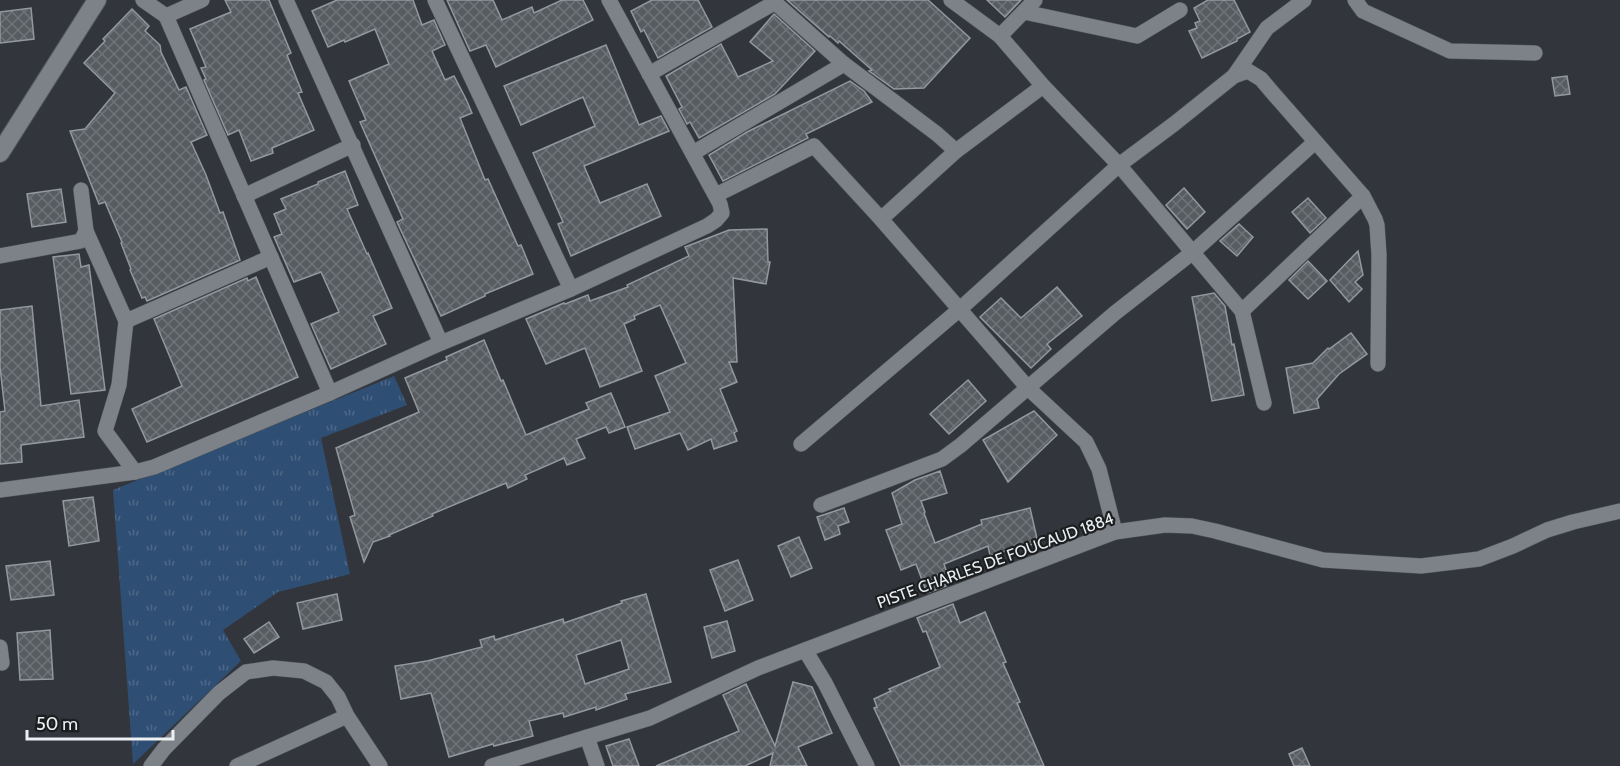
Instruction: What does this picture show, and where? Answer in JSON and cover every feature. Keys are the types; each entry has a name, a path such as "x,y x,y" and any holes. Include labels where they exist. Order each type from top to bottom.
{"street":[{"path":"0,153 97,0"},
{"path":"143,0 166,16 330,393"},
{"path":"166,16 202,0"},
{"path":"286,0 441,343"},
{"path":"435,0 571,289"},
{"path":"0,490 135,472 154,467 571,289 716,220 722,213 716,195 609,0"},
{"path":"951,0 1000,36 1043,86 1119,165 1242,311 1264,403"},
{"path":"1000,36 1035,0"},
{"path":"801,444 960,309 1119,165 1234,76 1267,28 1304,0"},
{"path":"1356,0 1363,11 1450,51 1535,53"},
{"path":"649,74 773,1 844,64 956,151"},
{"path":"1024,12 1137,36 1180,10"},
{"path":"693,153 844,64"},
{"path":"1234,76 1248,71 1254,73 1363,196 1371,210 1377,225 1379,265 1378,364"},
{"path":"881,219 956,151 1043,86"},
{"path":"821,505 942,459 1115,313 1193,252 1315,142"},
{"path":"244,196 352,146"},
{"path":"716,195 814,146 881,219 1028,388 1086,442 1099,469 1115,532"},
{"path":"81,190 86,231 126,321 119,385 105,431 135,472"},
{"path":"1242,311 1363,196"},
{"path":"0,255 81,241 86,231"},
{"path":"126,321 271,257"},
{"name":"PISTE CHARLES DE FOUCAUD 1884","path":"492,766 650,718 758,668 1115,532 1165,525 1192,526 1323,560 1421,566 1479,559 1547,530 1620,511"},
{"path":"0,647 2,663"},
{"path":"805,650 825,683 867,766"},
{"path":"151,766 164,749 219,693 246,672 273,668 304,671 326,682 338,697 346,716 380,766"},
{"path":"237,766 346,716"},
{"path":"586,737 597,766"}],"green space":[{"path":"394,376 407,405 321,438 350,574 278,592 223,630 241,661 133,764 113,490"}],"building":[{"path":"225,0 269,0 291,53 287,55 302,92 298,93 314,130 272,148 273,153 251,161 239,130 228,135 204,80 206,79 201,68 206,67 190,29 231,12"},
{"path":"337,0 413,0 422,25 434,20 445,45 432,51 445,80 454,76 466,99 472,113 460,118 485,180 488,179 533,274 441,316 397,222 403,219 360,122 366,120 349,81 389,64 375,29 328,47 312,11"},
{"path":"447,0 493,0 502,20 532,7 534,13 562,0 583,0 593,20 496,67 486,45 470,51"},
{"path":"652,0 698,0 712,27 658,58 644,30 641,32 631,11"},
{"path":"787,0 928,0 970,38 924,88 894,89 869,71 872,70 839,41 838,43 829,37"},
{"path":"987,0 1021,0 1005,17"},
{"path":"1208,0 1234,0 1250,32 1202,58 1189,31 1197,28 1195,23 1200,21 1194,8"},
{"path":"31,8 34,39 0,43 0,12"},
{"path":"132,9 149,26 145,31 160,45 161,52 179,90 186,87 207,135 191,142 220,213 223,212 240,260 147,301 145,297 142,298 130,270 122,242 105,202 99,204 70,131 85,129 115,93 84,63"},
{"path":"774,14 815,51 775,94 699,138 690,122 687,124 679,109 682,107 666,76 721,44 738,77 773,61 750,42"},
{"path":"606,45 639,125 661,116 669,131 584,166 600,203 647,184 661,216 571,256 558,224 563,222 533,153 595,126 583,97 521,125 504,86"},
{"path":"1567,76 1570,94 1555,96 1552,78"},
{"path":"850,81 864,91 872,102 806,134 808,138 723,181 709,155 747,132"},
{"path":"345,171 358,205 347,209 392,308 373,316 386,344 331,369 311,324 339,312 321,272 294,282 274,237 282,234 274,214 286,209 281,199"},
{"path":"1184,188 1205,212 1187,229 1166,205"},
{"path":"61,189 66,222 32,227 27,194"},
{"path":"1308,198 1326,218 1310,233 1292,212"},
{"path":"1239,224 1253,237 1237,256 1220,241"},
{"path":"767,229 768,262 770,262 766,284 733,278 737,362 729,362 737,382 720,389 737,431 734,433 737,441 714,449 711,439 688,450 680,433 635,449 627,427 670,412 655,376 686,363 660,305 634,316 635,319 624,324 642,371 600,387 585,348 546,364 526,319 588,295 590,301 628,287 627,285 689,256 685,247 729,230"},
{"path":"1358,251 1363,275 1355,282 1362,289 1349,302 1330,280"},
{"path":"79,254 81,267 89,265 105,390 71,394 53,257"},
{"path":"1308,261 1327,281 1308,299 1289,280"},
{"path":"256,277 298,377 147,442 132,409 182,386 154,319 247,278 248,281"},
{"path":"1057,287 1082,316 1047,344 1051,349 1031,368 980,317 1001,298 1021,318"},
{"path":"1214,293 1225,306 1244,395 1212,401 1192,297"},
{"path":"32,306 41,406 79,400 84,437 21,445 22,462 0,464 0,412 5,411 0,367 0,310"},
{"path":"1351,333 1367,354 1339,374 1317,399 1319,408 1294,413 1286,368 1313,363 1328,348"},
{"path":"484,340 526,435 589,409 586,403 611,393 625,427 609,433 606,427 576,439 585,458 567,465 564,458 525,475 527,479 508,488 506,483 373,542 364,562 350,517 355,515 336,448 419,412 405,378 447,360 446,357"},
{"path":"968,380 986,401 949,434 930,414"},
{"path":"1034,411 1057,435 1008,482 983,440"},
{"path":"940,471 947,493 921,501 935,543 982,524 981,520 1030,508 1038,543 990,555 988,546 944,564 947,573 942,575 946,586 927,593 916,564 901,570 886,530 902,524 892,493 915,480"},
{"path":"93,497 99,541 69,546 63,501"},
{"path":"844,508 849,522 838,526 840,534 825,540 817,517"},
{"path":"799,537 812,568 791,577 778,546"},
{"path":"738,560 753,600 725,611 710,570"},
{"path":"50,561 54,595 11,600 6,566"},
{"path":"337,594 342,620 303,629 297,603"},
{"path":"646,594 671,682 625,694 627,699 596,710 596,707 564,717 563,713 529,721 533,736 494,746 493,744 449,757 431,693 401,699 395,666 427,661 482,647 480,640 494,636 495,640 563,619 564,623 622,603 621,601","holes":["621,640 629,669 585,684 576,655"]},
{"path":"953,604 960,623 985,612 1006,662 1003,663 1020,702 1017,703 1044,766 901,766 874,708 877,707 874,699 891,691 889,689 940,667 926,631 923,632 917,618"},
{"path":"727,621 735,651 712,658 704,627"},
{"path":"269,622 279,637 254,653 244,639"},
{"path":"50,630 53,679 20,680 17,633"},
{"path":"793,682 812,687 832,733 798,747 807,766 770,766 773,753 745,766 656,766 739,731 723,695 746,684 775,746"},
{"path":"629,739 639,766 613,766 606,746"},
{"path":"1302,748 1310,766 1294,766 1289,754"}]}
